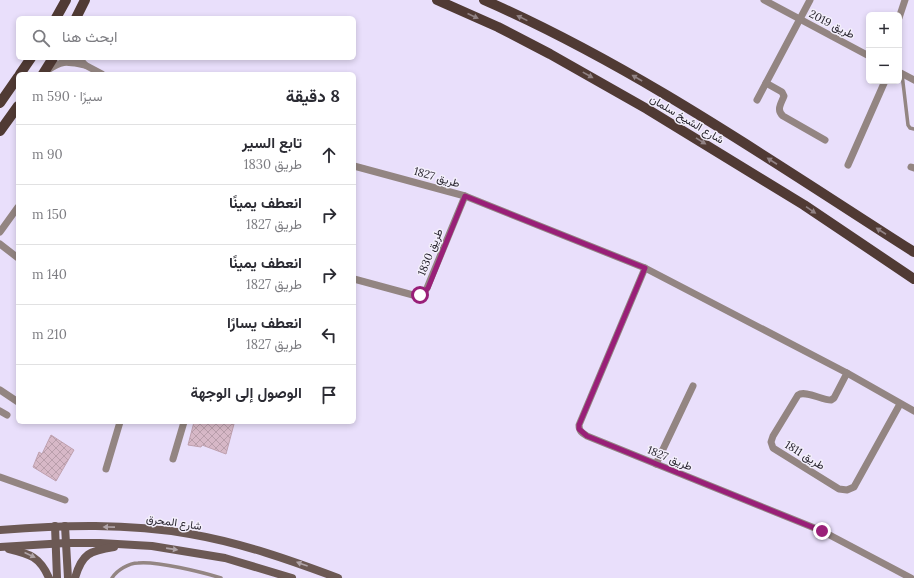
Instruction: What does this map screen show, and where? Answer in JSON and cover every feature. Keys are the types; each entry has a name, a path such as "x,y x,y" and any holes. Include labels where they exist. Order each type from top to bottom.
{"main road":[{"path":"57,16 66,0"},
{"path":"77,16 86,0"},
{"name":"شارع الشيخ سلمان","path":"437,0 498,27 550,54 647,109 804,205 914,279"},
{"name":"شارع الشيخ سلمان","path":"484,0 574,44 674,99 914,252"},
{"path":"21,72 30,60"},
{"path":"45,72 52,60"},
{"path":"0,103 16,80"},
{"path":"0,131 16,109"},
{"path":"55,526 57,578"},
{"path":"65,526 68,578"},
{"name":"شارع المحرق","path":"0,530 65,526 148,529 190,534 264,551 338,578"},
{"path":"0,547 56,543 133,545 180,550 225,558 292,578"},
{"path":"75,578 78,568 86,556 91,552 133,545"},
{"path":"0,547 27,553 35,558 40,563 49,578"}],"street":[{"name":"طريق 2019","path":"764,0 866,54"},
{"path":"757,100 810,0"},
{"path":"901,12 905,0"},
{"path":"81,60 85,65"},
{"path":"45,72 56,64 63,62 85,65 98,72"},
{"path":"902,74 914,80"},
{"path":"766,82 782,92 784,96 779,108 779,113 782,116 825,140"},
{"path":"848,165 884,84"},
{"name":"طريق 1827","path":"356,167 465,196 645,268 847,373 914,411"},
{"name":"طريق 1830","path":"356,280 413,295 420,295 424,292 428,288 465,196"},
{"path":"0,232 16,211"},
{"path":"0,244 16,256"},
{"name":"طريق 1827","path":"645,268 579,425 579,429 587,436 822,531 911,578"},
{"name":"طريق 1811","path":"847,373 834,398 831,400 818,398 804,393 800,393 798,395 773,436 771,442 773,448 839,489 847,490 854,487 900,404"},
{"path":"656,464 693,386"},
{"path":"0,390 16,401"},
{"path":"0,411 7,415"},
{"path":"106,469 119,424"},
{"path":"173,459 183,424"},
{"path":"0,477 65,500"}],"lane":[{"path":"902,84 908,125 910,128 914,129"},
{"path":"112,578 115,573 137,562 153,563 221,578"}],"building":[{"path":"193,424 234,424 226,454 202,445 201,447 188,445"},
{"path":"51,435 74,450 56,481 33,467 39,452 42,454"}],"route":[{"path":"420,295 428,288 465,196 645,268 579,425 579,429 587,436 822,531"}]}
